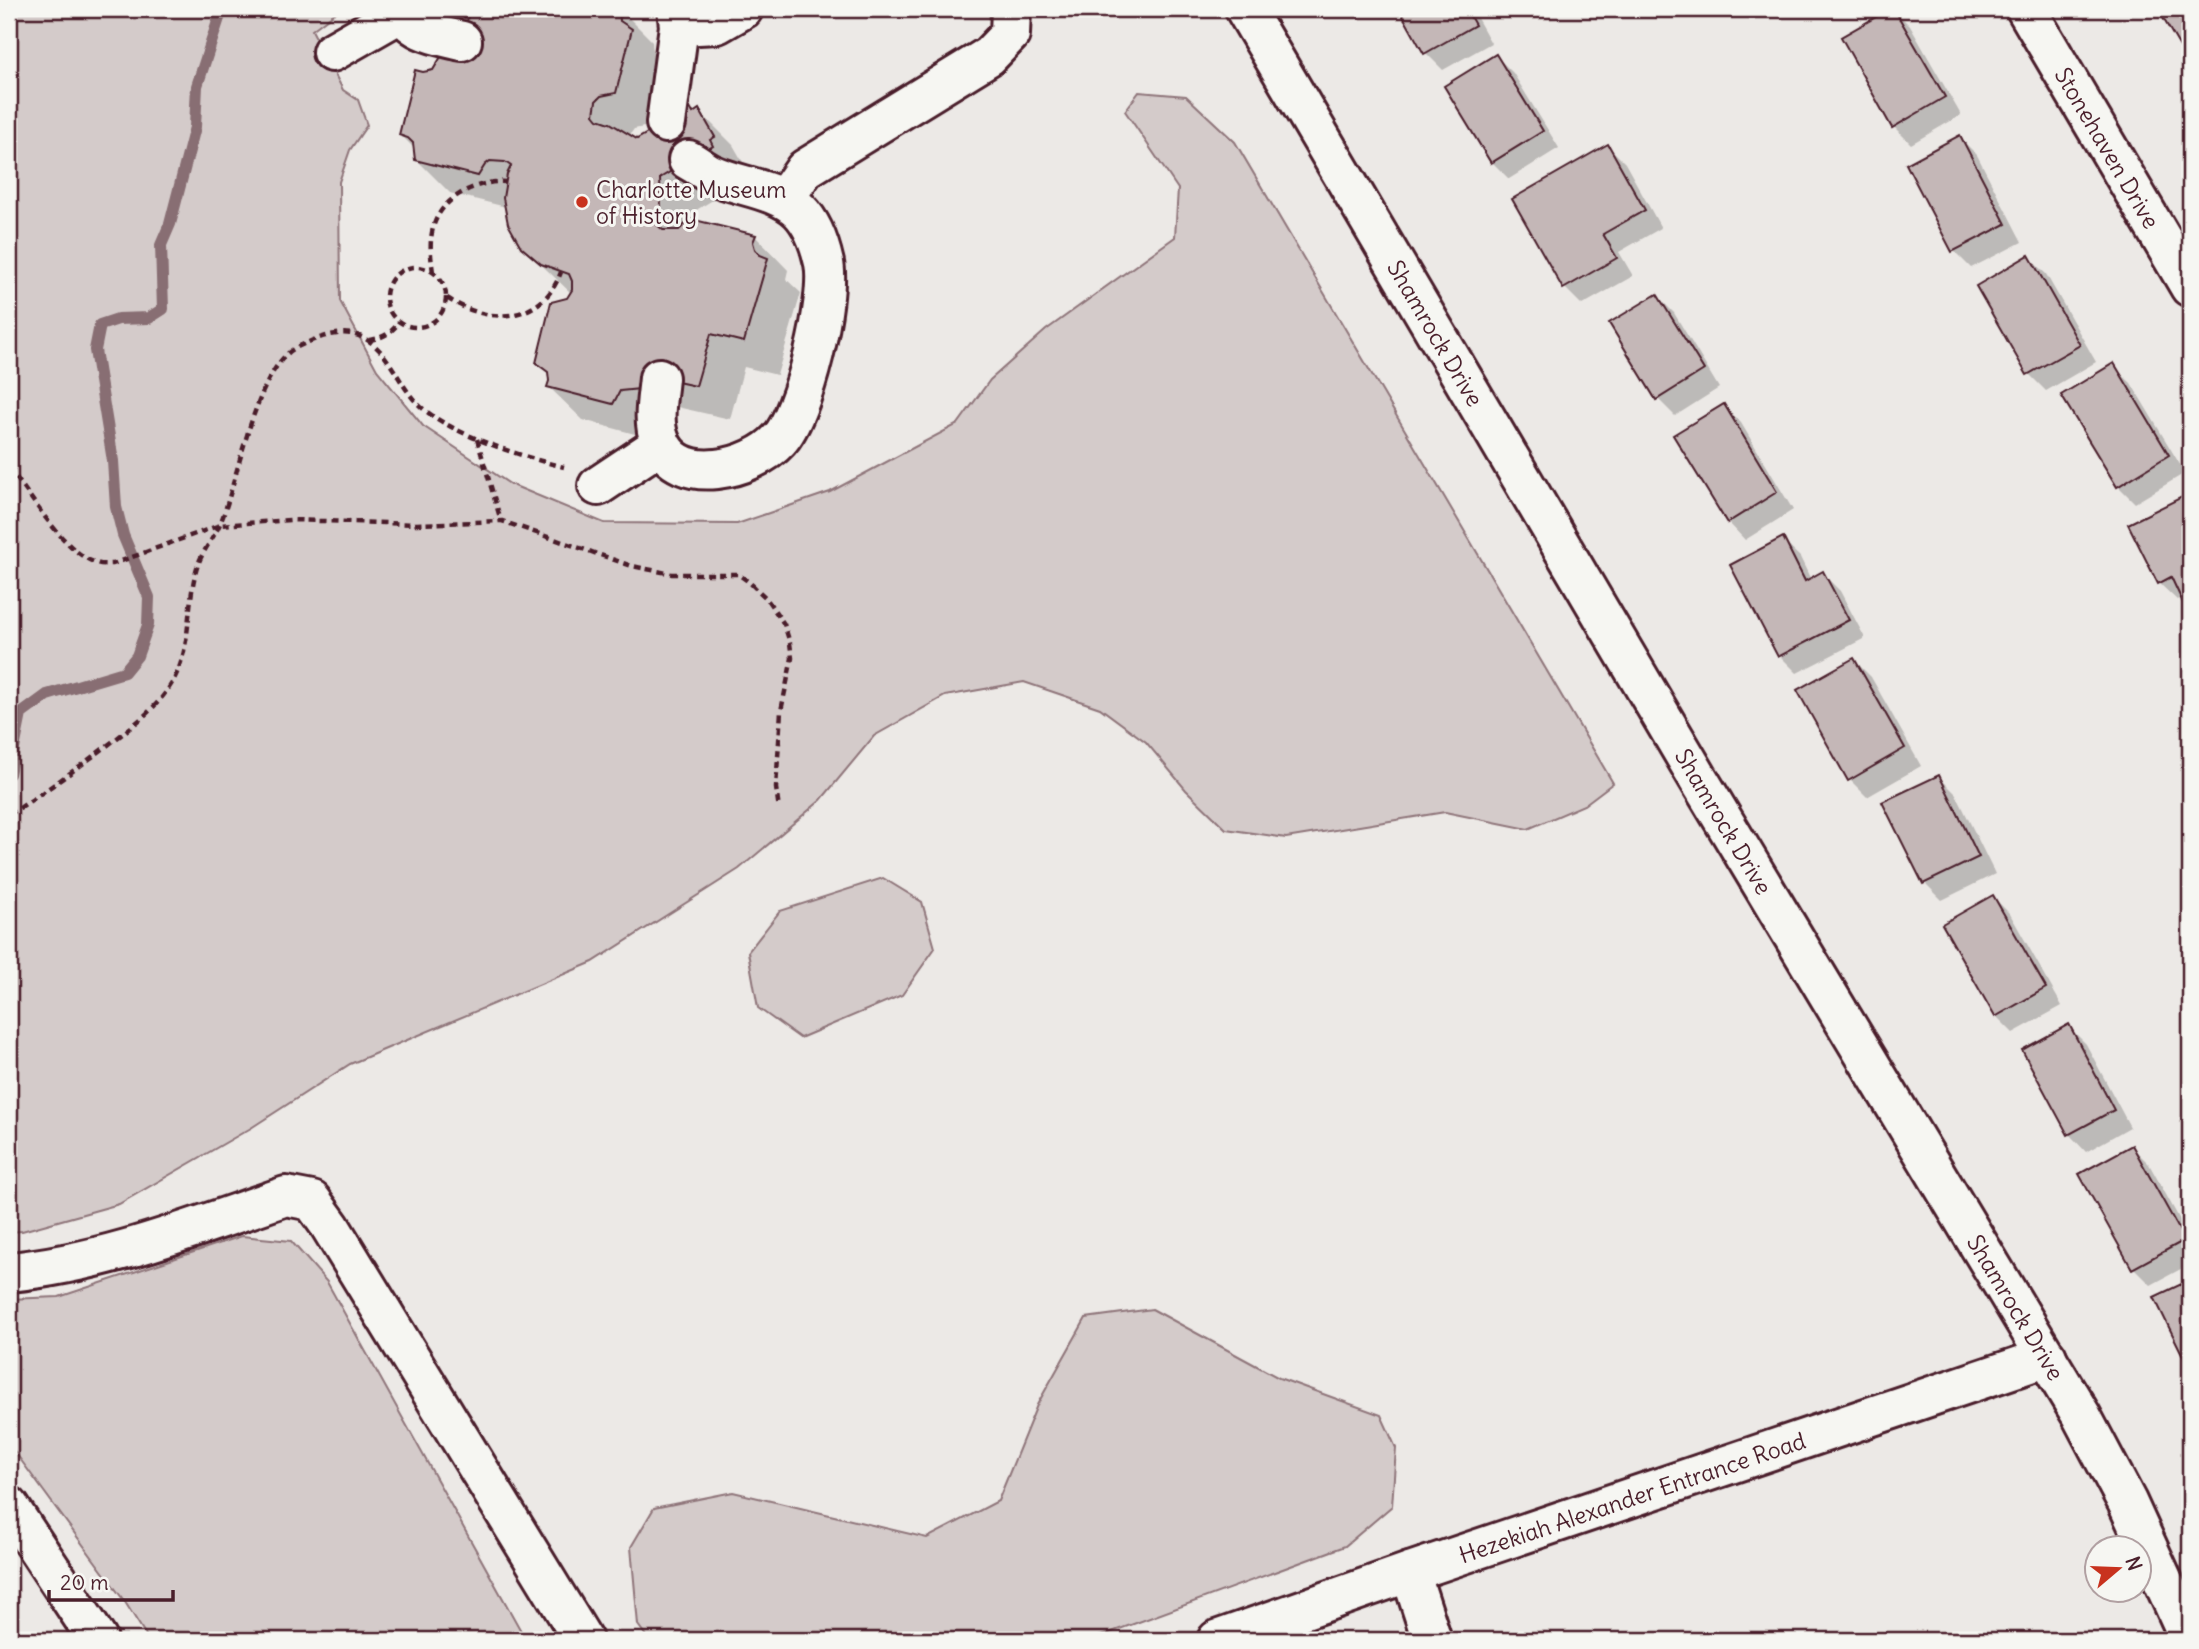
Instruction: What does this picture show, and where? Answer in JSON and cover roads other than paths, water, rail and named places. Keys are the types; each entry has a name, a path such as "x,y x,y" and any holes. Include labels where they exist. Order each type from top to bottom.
{"street":[{"path":"666,123 678,18 717,24 743,9"},
{"path":"784,200 805,169 989,56 1010,34 1012,9"},
{"name":"Shamrock Drive","path":"1245,9 1705,790 2081,1415 2127,1502 2190,1640"},
{"name":"Stonehaven Drive","path":"2026,9 2190,287"},
{"path":"332,52 401,10 410,23 422,31 462,41"},
{"path":"659,378 656,426 661,444 673,459 694,470 727,468 756,458 779,440 794,417 804,388 824,298 824,263 813,229 800,211 784,200 711,174 688,160"},
{"path":"603,482 661,444"},
{"path":"9,1272 114,1253 286,1196 312,1201 330,1226 583,1640"},
{"name":"Hezekiah Alexander Entrance Road","path":"1217,1640 2047,1357"},
{"path":"9,1506 98,1640"},
{"path":"1410,1572 1432,1640"}],"waterway":[{"path":"9,774 21,714 47,695 124,672 137,656 148,625 149,597 123,535 116,507 113,461 95,350 100,325 118,319 149,318 163,309 161,245 170,224 195,127 197,86 222,9"}],"place":[{"name":"Charlotte Museum of History","path":"582,202"}]}
